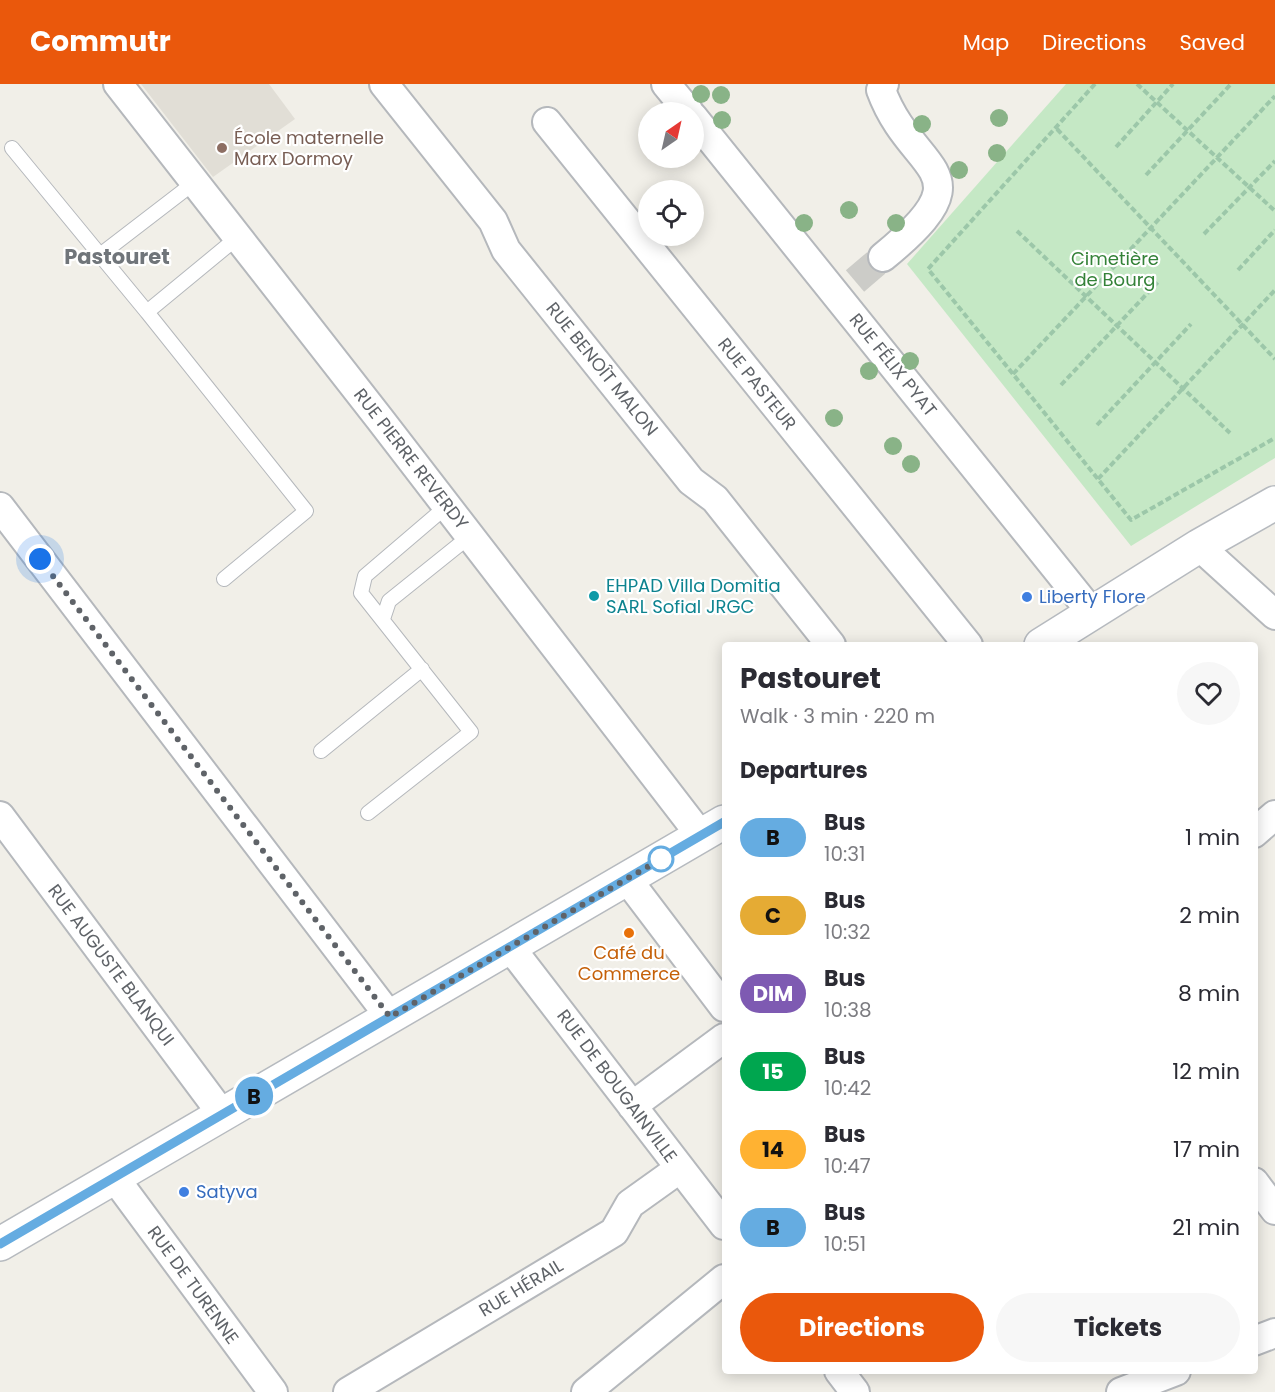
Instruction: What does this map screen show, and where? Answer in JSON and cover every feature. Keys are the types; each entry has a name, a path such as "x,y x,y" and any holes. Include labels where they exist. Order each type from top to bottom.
{"main road":[{"path":"1046,642 1199,546 1275,503"},
{"path":"0,1244 713,829"}],"street":[{"name":"RUE PIERRE REVERDY","path":"118,84 470,536 713,829"},
{"name":"RUE BENOÎT MALON","path":"384,84 493,221 506,250 691,481 715,499 829,642"},
{"path":"666,84 681,102"},
{"path":"883,257 906,239 932,209 939,188 933,166 890,114 881,90 884,84"},
{"name":"RUE PASTEUR","path":"547,122 966,642"},
{"name":"RUE FÉLIX PYAT","path":"704,129 846,288 1092,614"},
{"path":"0,507 390,1017"},
{"path":"1199,546 1275,615"},
{"path":"1258,830 1275,815"},
{"name":"RUE AUGUSTE BLANQUI","path":"0,816 222,1114"},
{"path":"627,879 722,1004"},
{"name":"RUE DE BOUGAINVILLE","path":"510,947 722,1222"},
{"path":"632,1106 722,1039"},
{"name":"RUE HÉRAIL","path":"348,1392 614,1232 630,1204 679,1168"},
{"name":"RUE DE TURENNE","path":"114,1177 273,1392"},
{"path":"1258,1187 1275,1209 1258,1215"},
{"path":"586,1392 722,1281"},
{"path":"1258,1339 1275,1333"},
{"path":"1121,1392 1168,1374"}],"lane":[{"path":"12,148 306,511 224,579"},
{"path":"100,255 195,182"},
{"path":"147,312 238,237"},
{"path":"368,813 471,732 361,592 364,576 447,506"},
{"path":"382,619 389,601 470,536"},
{"path":"321,751 422,669"}],"path":[{"path":"1095,84 928,269 1131,520 1275,438"},
{"path":"1137,84 1275,211"},
{"path":"1116,147 1173,84"},
{"path":"1146,175 1231,84"},
{"path":"1013,374 1275,96"},
{"path":"1056,129 1275,359"},
{"path":"1204,234 1275,161"},
{"path":"1238,270 1275,230"},
{"path":"1017,231 1230,433"},
{"path":"1061,385 1158,282"},
{"path":"1098,479 1275,290"},
{"path":"1097,424 1191,324"}],"shaded area":[{"name":"École maternelle Marx Dormoy","path":"141,84 269,84 295,119 213,177"}],"green space":[{"name":"Cimetière de Bourg","path":"1066,84 1275,84 1275,458 1131,546 907,264"}],"tunnel":[{"path":"855,281 883,257"}],"bus line":[{"name":"B","path":"0,1244 722,823"}],"place":[{"name":"École maternelle Marx Dormoy","path":"222,148"},
{"name":"EHPAD Villa Domitia SARL Sofial JRGC","path":"594,596"},
{"name":"Liberty Flore","path":"1027,597"},
{"name":"Café du Commerce","path":"629,933"},
{"name":"Satyva","path":"184,1192"}],"district":[{"name":"Pastouret","path":"117,257"}],"route":[{"path":"40,559 390,1017 661,859"}]}
